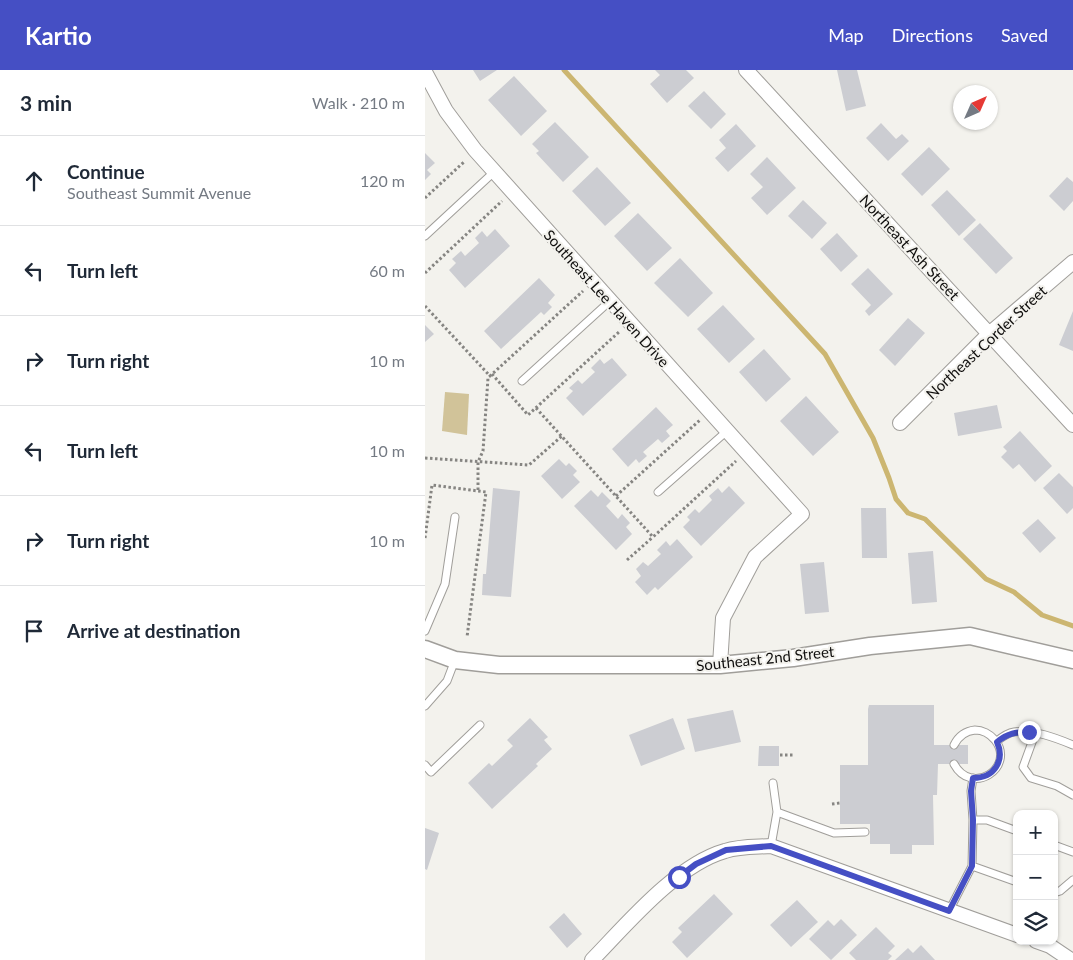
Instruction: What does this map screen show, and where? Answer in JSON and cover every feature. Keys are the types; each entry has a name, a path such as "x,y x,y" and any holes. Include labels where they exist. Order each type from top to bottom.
{"street":[{"name":"Northeast Ash Street","path":"746,70 1073,425"},
{"name":"Southeast Lee Haven Drive","path":"425,72 446,111 475,150 802,514 755,557 723,618 719,666"},
{"name":"Northeast Corder Street","path":"900,423 989,334 1073,262"},
{"name":"Southeast 2nd Street","path":"425,649 455,660 499,665 719,666 793,658 870,646 970,636 1073,660"},
{"path":"592,960 659,892 696,864 726,850 771,846 1013,934"},
{"path":"1047,945 1071,960"}],"lane":[{"path":"425,236 494,172"},
{"path":"521,381 610,301"},
{"path":"659,492 727,430"},
{"path":"425,631 445,584 455,517"},
{"path":"425,706 447,681 455,660"},
{"path":"425,766 431,772 480,725"},
{"path":"954,745 963,734 973,730 984,732 997,742 1000,752 997,767 984,777 973,778 963,775 954,764"},
{"path":"997,742 1005,735 1015,732 1055,738 1073,745"},
{"path":"1035,734 1023,767 1031,778 1057,786 1073,795"},
{"path":"949,911 972,866 973,820 971,791 973,778"},
{"path":"771,846 777,812 773,783"},
{"path":"777,812 834,834 865,832"},
{"path":"973,820 987,820 1013,830"},
{"path":"1058,846 1073,852"},
{"path":"972,866 1013,881"},
{"path":"1058,892 1073,880"}],"path":[{"path":"425,198 465,162"},
{"path":"425,273 502,201"},
{"path":"477,490 479,462 483,451 488,378 583,291"},
{"path":"425,306 528,415 620,332"},
{"path":"536,408 653,537"},
{"path":"616,496 700,420"},
{"path":"425,458 529,465 562,436"},
{"path":"627,560 737,460"},
{"path":"780,755 793,755"},
{"path":"832,804 840,803"}],"shaded area":[{"path":"445,392 469,394 467,435 442,431"}],"building":[{"path":"473,70 497,70 480,81"},
{"path":"655,70 686,70 694,78 667,103 650,84 660,75"},
{"path":"837,70 857,70 866,106 846,111"},
{"path":"514,76 547,111 521,136 488,100"},
{"path":"704,91 726,114 711,129 688,106"},
{"path":"555,122 589,157 563,182 536,153 539,151 532,144"},
{"path":"881,123 896,139 902,134 909,141 888,161 866,138"},
{"path":"736,124 756,146 728,172 715,158 726,148 719,140"},
{"path":"929,147 950,169 922,196 901,174"},
{"path":"425,153 435,163 427,170 431,174 425,180"},
{"path":"767,157 796,188 767,215 751,198 763,187 750,174"},
{"path":"597,167 631,203 605,226 572,191"},
{"path":"1067,177 1073,182 1073,201 1064,211 1049,196"},
{"path":"947,190 976,220 959,236 931,205"},
{"path":"803,200 827,223 812,239 788,216"},
{"path":"638,213 672,248 647,271 614,236"},
{"path":"980,223 1013,258 996,274 963,239"},
{"path":"495,229 510,246 465,288 449,270 456,263 452,259 461,251 465,256 479,243 475,238 482,231 487,237"},
{"path":"837,233 858,256 841,272 820,249"},
{"path":"680,258 713,293 688,317 654,283"},
{"path":"868,268 893,294 869,316 865,311 871,305 851,284"},
{"path":"539,278 555,295 548,303 552,307 544,315 541,312 501,349 484,331"},
{"path":"723,305 755,339 729,363 697,329"},
{"path":"1073,311 1073,351 1059,345"},
{"path":"908,318 925,333 895,366 879,350"},
{"path":"425,325 434,334 425,342"},
{"path":"764,349 791,379 766,402 739,372"},
{"path":"612,358 627,375 583,416 566,398 573,391 569,388 578,380 582,384 595,372 591,368 600,359 604,364"},
{"path":"806,396 839,432 813,456 780,421"},
{"path":"997,405 1002,428 958,436 954,413"},
{"path":"656,407 673,425 666,431 670,436 662,443 658,439 643,452 647,456 639,463 636,459 628,467 612,449"},
{"path":"1020,431 1052,466 1035,482 1019,464 1013,469 1001,457 1007,451 1003,447"},
{"path":"559,459 566,466 569,463 577,471 573,475 580,482 562,499 541,476"},
{"path":"1059,473 1073,487 1073,508 1067,514 1043,488"},
{"path":"729,486 745,503 701,546 683,527 690,520 687,517 695,509 699,513 712,500 709,496 718,488 722,493"},
{"path":"493,488 520,491 511,597 482,595 483,574 486,574"},
{"path":"591,490 598,497 602,492 611,501 606,506 618,519 622,514 630,523 626,527 632,534 616,550 574,506"},
{"path":"861,508 886,508 887,558 862,558"},
{"path":"1038,519 1056,538 1040,553 1022,533"},
{"path":"677,539 693,557 658,590 655,587 647,595 635,582 641,576 636,569 643,562 648,566 661,554 657,550 666,541 670,546"},
{"path":"933,551 937,602 912,604 908,553"},
{"path":"824,562 829,612 805,614 800,564"},
{"path":"869,705 934,705 934,745 968,745 968,764 938,764 937,795 933,795 934,845 912,845 912,854 890,854 890,844 870,844 870,824 840,824 840,765 868,765"},
{"path":"733,710 741,742 695,752 687,719"},
{"path":"530,718 548,737 544,740 552,749 536,764 538,766 492,809 468,783 489,763 492,766 513,746 507,740"},
{"path":"673,718 685,749 641,766 629,735"},
{"path":"759,746 779,746 779,766 758,766"},
{"path":"425,828 439,833 427,870 425,869"},
{"path":"714,894 733,914 687,958 672,942 682,932 678,928"},
{"path":"797,900 818,922 791,947 770,925"},
{"path":"564,913 582,934 567,948 549,927"},
{"path":"841,919 857,935 831,960 809,939 828,920 834,926"},
{"path":"876,927 895,946 888,953 892,956 888,960 856,960 849,953"},
{"path":"921,945 935,960 895,960 908,948 913,953"}],"waterway":[{"path":"564,70 825,354 873,438 896,499 908,513 925,519 986,579 1014,592 1042,615 1073,626"}],"route":[{"path":"679,877 696,864 726,850 771,846 949,911 972,866 973,820 971,791 973,778 989,775 997,767 1000,757 997,742 1005,735 1015,732 1029,732"}]}
